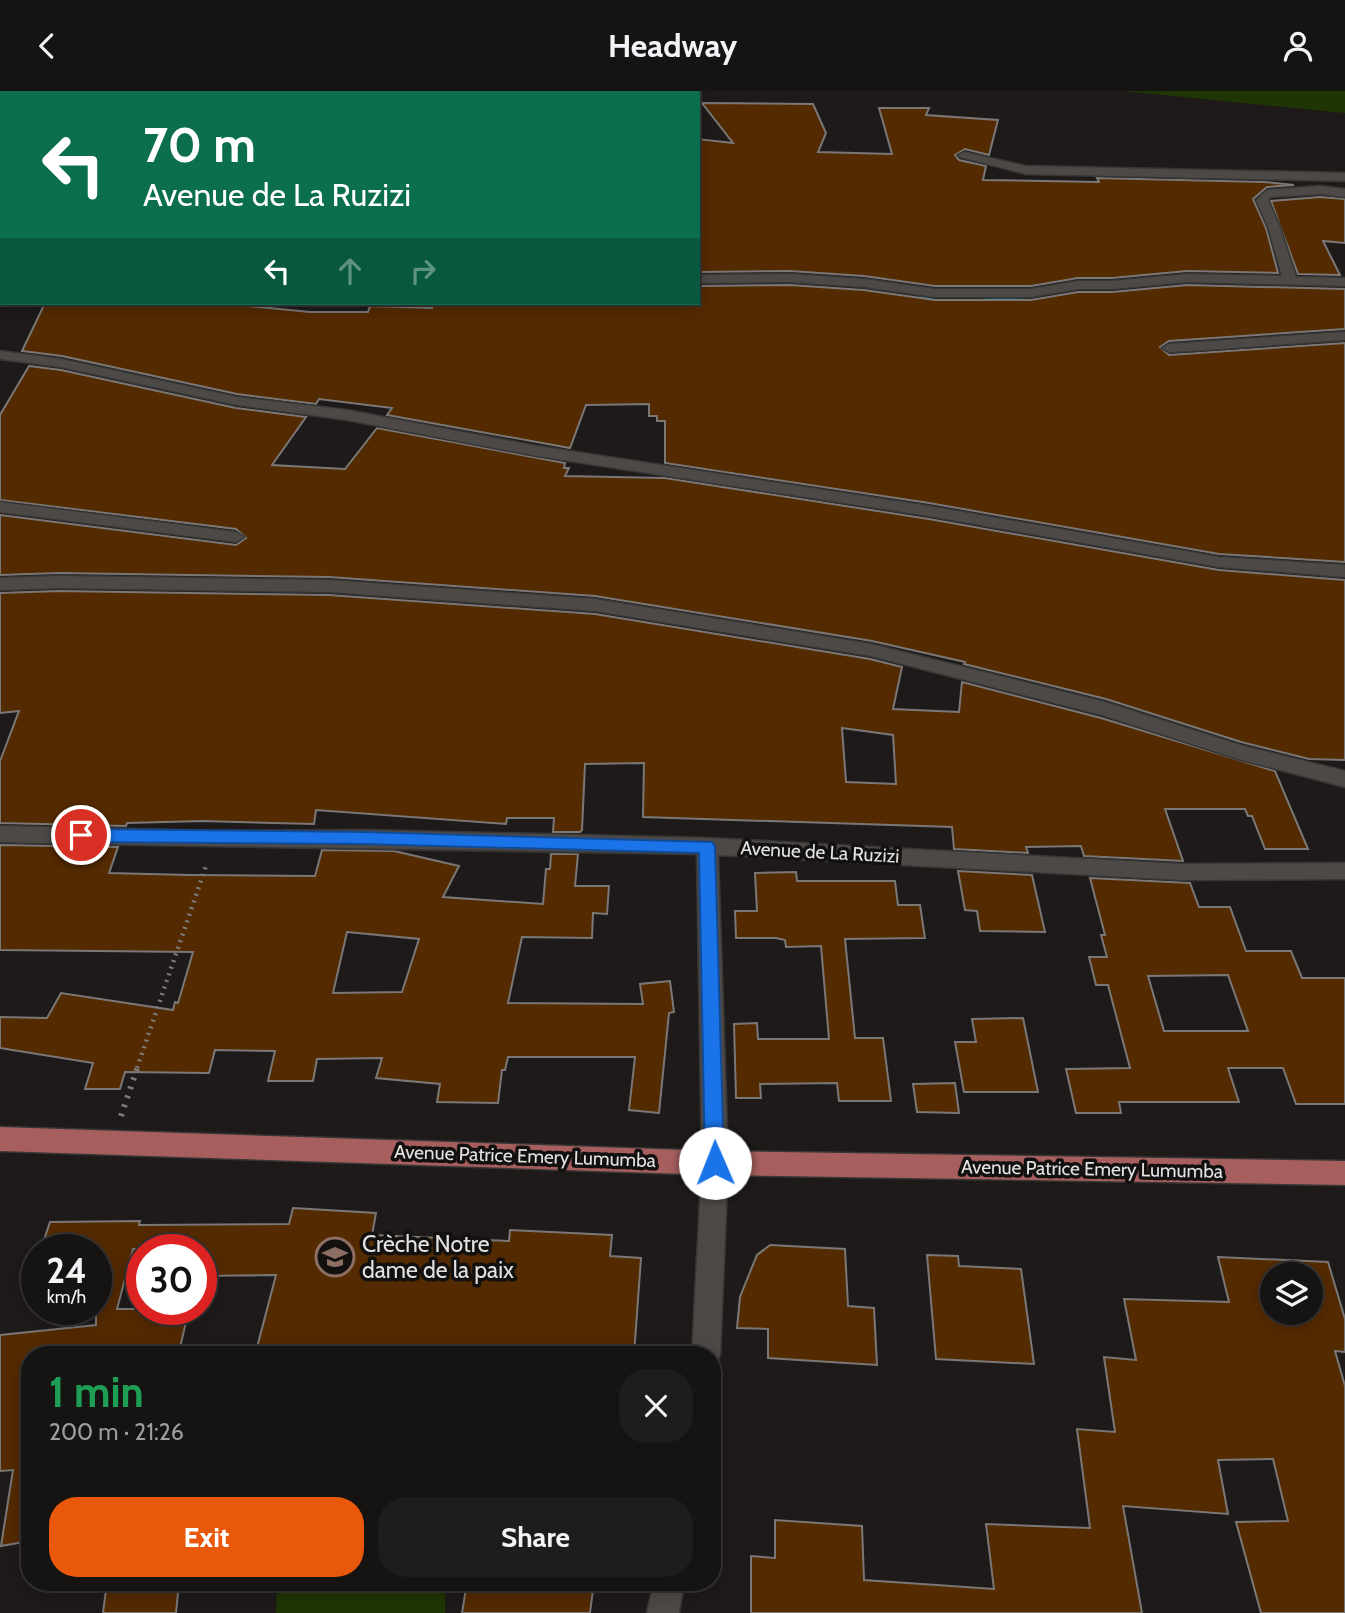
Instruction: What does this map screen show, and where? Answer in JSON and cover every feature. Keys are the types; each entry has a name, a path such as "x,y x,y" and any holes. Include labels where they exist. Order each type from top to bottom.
{"main road":[{"name":"Avenue Patrice Emery Lumumba","path":"0,1139 715,1163 1345,1173"}],"street":[{"path":"964,155 1026,170 1345,177"},
{"path":"1290,280 1274,227 1262,201 1267,194 1292,191 1345,193"},
{"path":"700,279 790,278 864,283 935,293 1031,293 1078,285 1176,279 1345,282"},
{"path":"1169,348 1224,345 1280,337 1345,336"},
{"path":"0,355 61,363 237,401 347,415 537,451 929,511 1219,562 1345,571"},
{"path":"0,507 236,537"},
{"path":"0,584 59,582 329,586 595,605 871,650 1105,709 1238,752 1345,779"},
{"name":"Avenue de La Ruzizi","path":"0,834 215,839 364,838 707,846 1182,872 1345,871"},
{"path":"706,1346 715,1163 707,846"},
{"path":"663,1613 667,1591"}],"path":[{"path":"113,1142 215,839"}],"green space":[{"path":"1123,91 1345,91 1345,113"},
{"path":"277,1591 445,1591 445,1613 276,1613"}],"building":[{"path":"702,103 813,104 826,133 818,152 892,154 879,108 929,108 926,115 998,120 989,155 965,149 955,155 959,160 986,166 983,180 1099,182 1097,178 1294,185 1267,187 1253,199 1266,228 1278,273 1187,271 1112,278 1078,278 1031,286 935,286 864,276 790,271 700,272 700,139 733,143"},
{"path":"1320,197 1345,199 1345,243 1323,241 1340,275 1298,274 1271,201"},
{"path":"790,285 864,290 935,300 1031,300 1078,292 1112,292 1187,285 1345,289 1345,329 1169,341 1160,347 1169,355 1345,343 1345,562 1219,554 929,503 665,463 665,421 657,421 657,416 649,416 649,404 586,405 570,448 387,415 392,408 319,399 316,404 237,394 62,356 22,351 44,305 238,305 310,312 368,312 370,306 432,308 433,305 700,305 700,286"},
{"path":"29,366 61,370 236,408 306,417 272,465 345,469 377,428 565,463 564,468 569,468 565,476 665,478 929,519 1219,570 1345,580 1345,760 1309,759 1241,742 1106,699 872,641 595,596 329,577 59,573 0,575 0,515 236,545 246,538 236,529 0,500 0,415"},
{"path":"59,591 329,595 595,614 870,659 902,667 893,709 959,712 962,682 1101,718 1275,771 1308,849 1265,849 1252,816 1248,816 1245,809 1165,809 1183,861 1084,856 1081,846 1026,847 1028,853 954,849 952,827 643,817 644,763 585,764 580,832 553,832 554,818 507,818 506,824 316,810 314,824 203,821 127,823 126,826 0,823 0,761 19,711 0,713 0,593","holes":["842,728 893,735 896,784 846,782"]},
{"path":"0,845 118,847 109,873 190,875 315,876 322,850 394,851 459,866 443,897 543,904 546,869 550,869 551,854 578,854 575,886 609,886 607,914 593,913 592,938 522,937 508,1003 643,1004 640,984 670,981 674,1012 669,1013 659,1113 629,1110 635,1057 508,1057 505,1070 502,1070 498,1103 437,1102 440,1084 376,1078 382,1058 317,1059 313,1081 268,1081 275,1051 215,1050 209,1073 125,1072 120,1089 85,1089 93,1063 0,1048 0,1017 47,1018 61,993 173,1010 175,1002 178,1003 193,952 0,950","holes":["347,932 419,939 402,992 333,993"]},
{"path":"958,871 1032,875 1045,932 980,931 977,911 965,910"},
{"path":"796,872 797,881 895,881 898,905 920,905 925,938 845,939 855,1038 883,1038 891,1101 839,1101 837,1083 760,1084 761,1098 736,1098 734,1024 757,1023 758,1039 829,1039 821,946 786,947 785,940 776,938 736,938 735,911 757,911 755,873"},
{"path":"1090,878 1190,883 1199,907 1230,907 1246,951 1291,951 1302,978 1345,978 1345,1104 1296,1104 1283,1068 1228,1068 1239,1102 1119,1102 1121,1113 1076,1113 1066,1069 1130,1068 1108,985 1096,985 1089,957 1107,957 1101,935 1105,935","holes":["1228,975 1248,1031 1164,1031 1148,976"]},
{"path":"1023,1018 1038,1092 964,1092 955,1042 976,1042 972,1019"},
{"path":"955,1083 959,1113 917,1112 913,1084"},
{"path":"293,1208 376,1213 372,1235 509,1241 510,1230 612,1235 610,1256 641,1258 635,1346 257,1346 276,1275 217,1276 217,1234 126,1234 126,1275 117,1309 126,1309 126,1325 185,1325 180,1346 21,1346 21,1543 1,1546 13,1470 0,1471 0,1335 112,1325 112,1234 46,1234 50,1222 140,1221 139,1225 289,1224"},
{"path":"770,1245 845,1249 848,1306 874,1308 877,1365 768,1358 768,1329 737,1328 740,1297 757,1255"},
{"path":"927,1255 958,1256 959,1266 1021,1269 1034,1364 936,1359"},
{"path":"1218,1257 1328,1262 1345,1319 1345,1352 1335,1351 1345,1386 1345,1613 1261,1613 1236,1522 1288,1521 1273,1459 1218,1460 1228,1514 1123,1506 1142,1613 751,1613 751,1556 775,1558 775,1520 862,1526 864,1580 994,1589 986,1524 1090,1528 1077,1429 1115,1432 1104,1357 1136,1360 1124,1299 1229,1302"},
{"path":"106,1591 178,1591 176,1613 103,1613"},
{"path":"466,1591 593,1591 590,1613 462,1613"}],"waterway":[{"path":"909,300 946,295"},
{"path":"975,296 1026,301"}],"place":[{"name":"Crèche Notre dame de la paix","path":"335,1257"}],"route":[{"path":"81,835 707,846 715,1163"}]}
